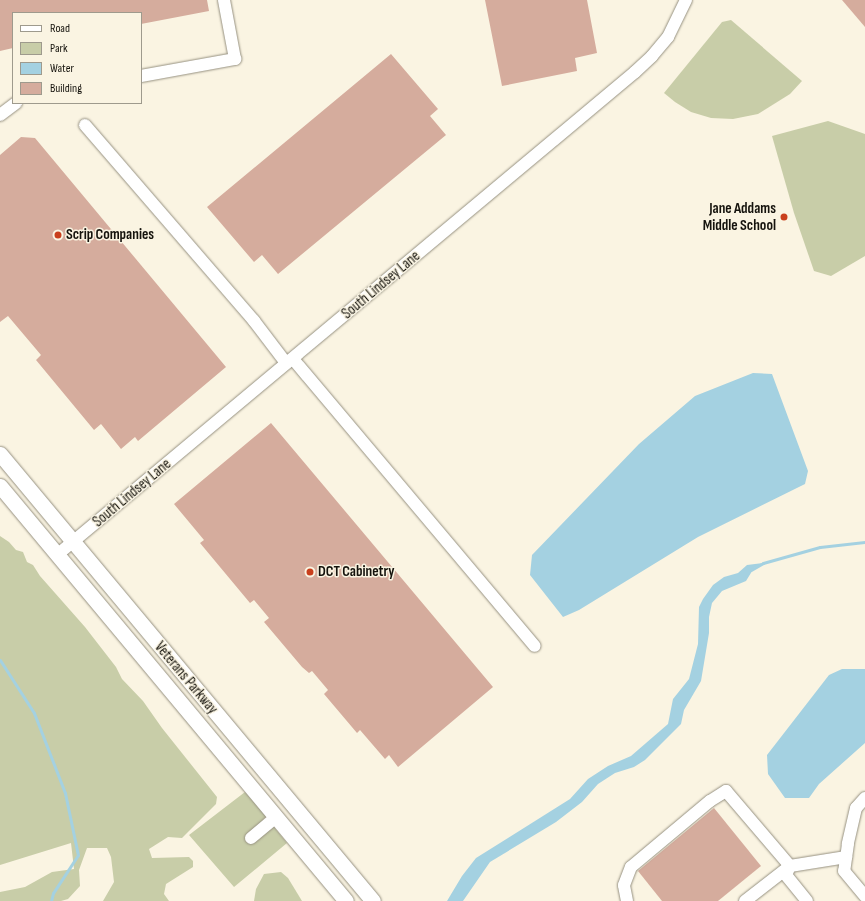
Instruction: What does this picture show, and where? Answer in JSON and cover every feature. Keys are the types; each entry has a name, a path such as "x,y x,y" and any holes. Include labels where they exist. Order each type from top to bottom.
{"main road":[{"name":"Veterans Parkway","path":"0,454 373,901"},
{"name":"Veterans Parkway","path":"0,486 346,901"}],"street":[{"path":"142,76 235,58 224,0"},
{"name":"South Lindsey Lane","path":"57,555 635,72 652,56 668,37 686,0"},
{"path":"0,115 15,104"},
{"path":"85,125 535,646"},
{"path":"627,901 624,885 631,867 710,801 726,791 790,866"},
{"path":"864,800 856,808 844,871 865,896"},
{"path":"251,838 276,817"},
{"path":"745,901 790,866 846,857"},
{"path":"790,866 786,875 807,901"}],"green space":[{"path":"731,20 802,81 790,94 758,114 733,119 711,118 691,112 664,93 722,22"},
{"path":"828,121 865,134 865,256 831,276 814,271 794,213 772,136"},
{"path":"0,536 9,542 16,550 23,552 27,562 33,565 40,576 85,627 116,667 122,679 143,701 162,728 217,797 216,804 182,838 168,837 149,849 152,858 189,857 193,861 193,867 166,884 164,894 169,901 103,901 114,882 111,857 107,848 87,848 79,870 80,886 68,899 61,901 0,901 0,892 25,887 52,872 74,869 71,843 0,865"},
{"path":"245,792 266,816 261,823 268,830 274,827 287,843 234,887 189,835"},
{"path":"281,872 288,878 302,901 254,901 256,889 264,874"}],"water":[{"path":"753,373 772,374 808,471 805,484 698,537 579,610 563,617 530,575 532,555 639,444 695,396"},
{"path":"763,563 754,568 746,581 722,591 712,603 709,617 709,633 701,681 684,710 681,724 645,760 634,767 615,773 598,784 582,802 556,822 490,862 463,901 447,901 462,876 476,858 570,799 588,779 608,766 631,756 668,724 673,699 689,679 698,644 699,607 703,599 713,585 724,577 738,573 747,565"},
{"path":"842,669 865,669 865,743 819,784 809,798 785,798 768,774 767,755 829,675"}],"building":[{"path":"0,0 207,0 209,11 142,24 142,12 12,12 12,48 0,51"},
{"path":"485,0 587,0 597,53 575,58 577,71 502,86"},
{"path":"842,0 865,0 865,27"},
{"path":"391,54 438,109 430,116 446,135 278,274 262,255 254,262 207,207"},
{"name":"Scrip Companies","path":"21,137 35,138 226,367 138,441 135,437 121,449 101,424 94,430 36,360 41,355 8,316 0,322 0,155"},
{"name":"DCT Cabinetry","path":"271,423 493,687 398,767 389,755 385,759 360,730 357,733 324,694 328,690 312,671 309,673 302,667 264,622 269,618 254,600 250,603 200,543 204,540 174,504"},
{"path":"714,808 761,866 718,901 662,901 638,871"}],"waterway":[{"path":"751,570 763,563 820,547 865,542"},
{"path":"0,660 34,713 65,793 78,855 53,893 51,901"}],"place":[{"name":"Jane Addams Middle School","path":"784,217"},
{"name":"Scrip Companies","path":"58,235"},
{"name":"DCT Cabinetry","path":"310,572"}]}
